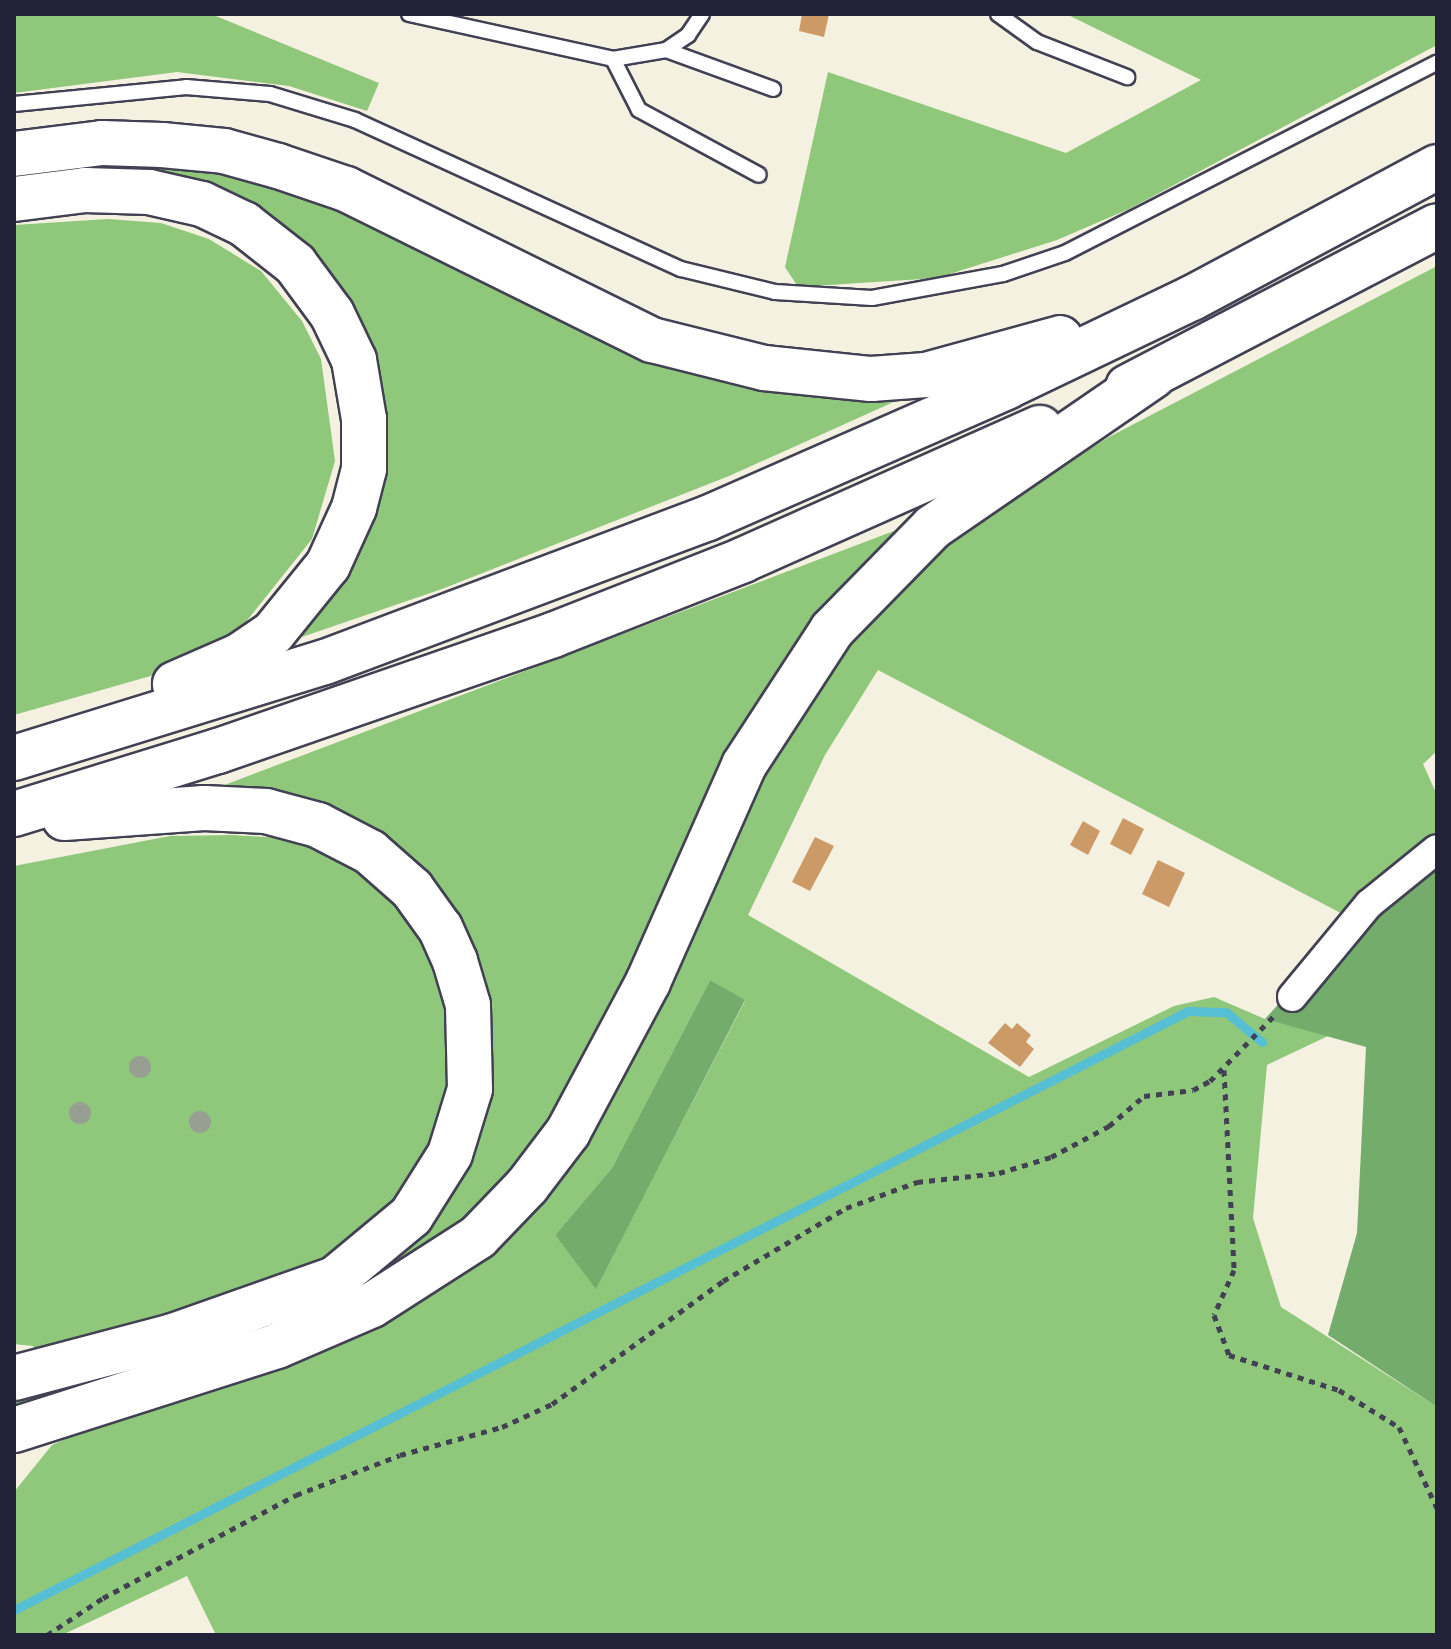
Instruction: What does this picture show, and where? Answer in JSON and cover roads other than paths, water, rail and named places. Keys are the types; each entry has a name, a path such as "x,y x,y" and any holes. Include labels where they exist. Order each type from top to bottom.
{"highway":[{"path":"14,154 102,143 224,151 346,189 652,340 704,357 827,376 926,375 1192,298"},
{"path":"14,756 325,662 554,579 864,451 1192,298 1437,167"},
{"path":"14,199 85,190 149,192 202,204 244,224 295,264 332,314 354,360 364,419 364,469 342,537 302,602 273,633 239,656 14,756"},
{"path":"14,814 218,751 553,635 891,496 1153,376 1437,226"},
{"path":"14,1430 277,1346 372,1305 478,1237 527,1186 568,1132 648,982 744,765 832,630 933,527 1153,376"},
{"path":"14,823 204,808 266,811 318,825 370,852 412,889 440,928 468,1005 473,1047 470,1089 450,1154 411,1216 369,1255 335,1279 188,1331 14,1378"}],"street":[{"path":"1292,997 1369,904 1437,849"}],"lane":[{"path":"409,14 613,59 666,50 688,35 702,14"},
{"path":"998,14 1037,42 1127,77"},
{"path":"666,50 773,89"},
{"path":"613,59 639,110 759,175"},
{"path":"14,104 174,87 270,94 355,120 681,269 775,292 872,298 1003,274 1065,253 1437,63"}],"waterway":[{"path":"14,1610 1188,1011 1226,1012 1262,1042"}]}
